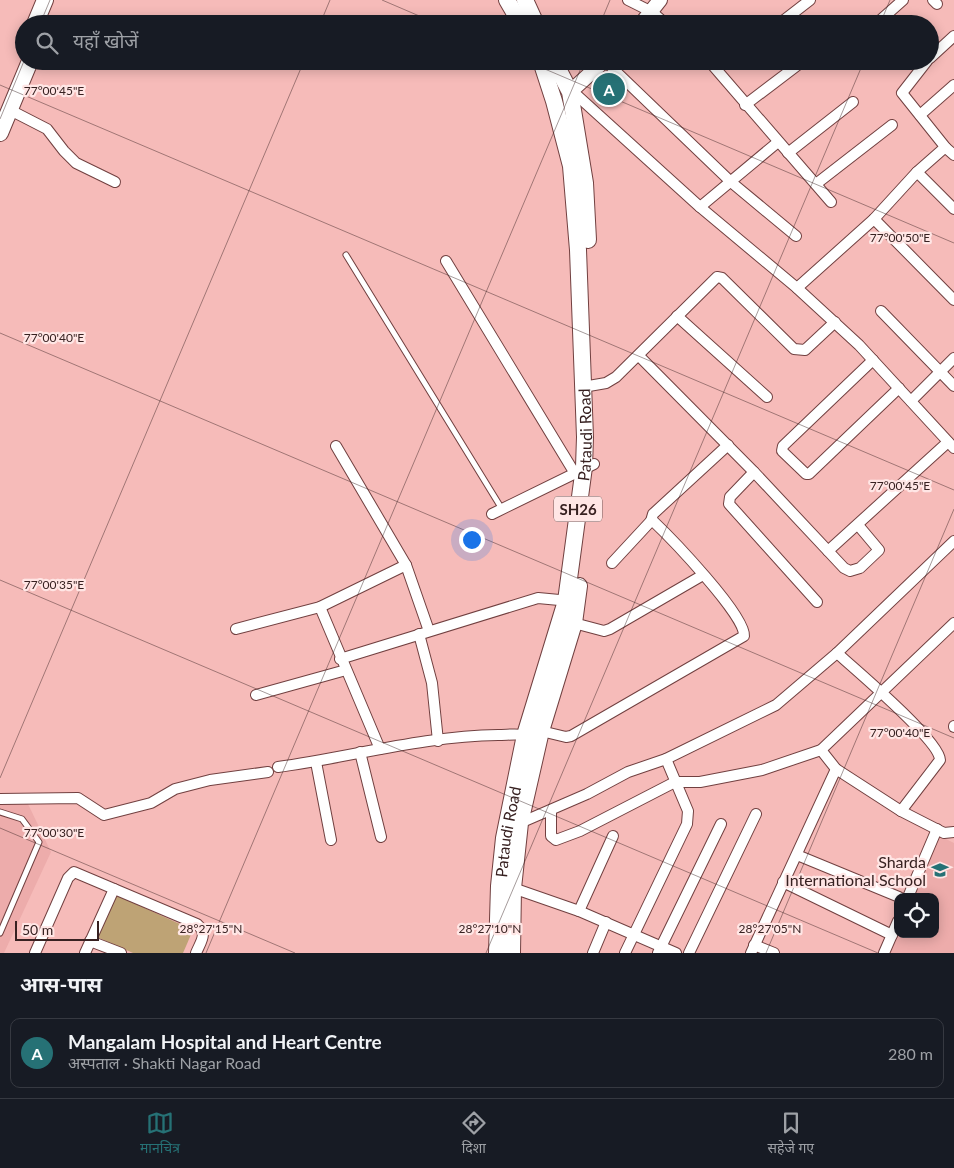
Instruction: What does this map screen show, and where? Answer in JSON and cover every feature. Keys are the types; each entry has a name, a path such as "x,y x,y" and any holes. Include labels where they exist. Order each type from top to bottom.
{"main road":[{"path":"39,15 45,0"},
{"path":"50,15 56,0"},
{"path":"507,0 516,15"},
{"path":"525,0 532,15"},
{"path":"0,133 5,109 18,70"},
{"path":"5,109 25,70"},
{"name":"Pataudi Road","path":"544,70 571,166 589,387"},
{"name":"SH26","path":"512,953 506,887 520,823 535,735 571,601 584,468 589,387 585,183 570,91 559,70"},
{"name":"Pataudi Road","path":"497,953 506,887 504,838 535,735"}],"street":[{"path":"628,0 656,15"},
{"path":"649,15 660,0"},
{"path":"791,15 810,0"},
{"path":"886,15 903,0"},
{"path":"939,50 954,36"},
{"path":"594,70 570,91 700,207 835,322 873,360 951,445 828,551"},
{"path":"614,70 731,182 796,236"},
{"path":"716,70 745,105 832,202"},
{"path":"745,105 791,70"},
{"path":"797,288 874,219 917,172 950,151 902,94 920,70"},
{"path":"920,115 954,85"},
{"path":"788,153 853,102"},
{"path":"5,109 47,129 76,163 115,182"},
{"path":"816,184 892,125"},
{"path":"700,207 778,142"},
{"path":"917,172 954,209"},
{"path":"874,219 954,300"},
{"path":"446,262 584,468 492,514"},
{"path":"589,387 616,378 677,316 719,277 794,349 806,350 835,322"},
{"path":"882,311 954,386"},
{"path":"677,316 767,397"},
{"path":"639,356 728,445 844,568 850,571 860,568 879,550 858,525"},
{"path":"911,401 954,358"},
{"path":"873,360 782,448 782,451 806,474 809,474 899,388"},
{"path":"612,563 651,521 654,514 728,445"},
{"path":"336,446 406,565 424,633 432,683 438,741"},
{"path":"754,472 730,497 728,504 816,602"},
{"path":"0,799 78,798 104,815 151,803 175,789 210,780 316,762 360,752 480,735 572,736 742,639 745,632 741,622 703,575 651,521"},
{"path":"520,823 587,794 628,772 666,759 776,705 837,653 954,542"},
{"path":"236,629 320,607 406,565"},
{"path":"567,621 604,630 610,629 703,575"},
{"path":"340,659 538,598 571,601"},
{"path":"320,607 340,659 380,749"},
{"path":"551,810 551,836 556,840 580,831 675,782 700,782 762,770 821,750 954,623"},
{"path":"837,653 927,737 940,758 901,811"},
{"path":"256,695 346,670"},
{"path":"821,750 836,769 901,811 949,834 954,832"},
{"path":"360,752 381,837"},
{"path":"625,953 688,824 688,811 666,759"},
{"path":"316,762 331,840"},
{"path":"772,953 752,949 836,769"},
{"path":"689,953 756,814"},
{"path":"659,950 721,824"},
{"path":"910,893 937,829"},
{"path":"579,911 613,836"},
{"path":"797,855 894,895"},
{"path":"35,953 70,875 74,872 197,924 203,929 204,935 196,953"},
{"path":"784,882 892,935"},
{"path":"506,887 579,911 633,935 659,950 676,953"},
{"path":"85,953 114,889"},
{"path":"593,953 606,922"},
{"path":"884,953 894,930"},
{"path":"90,941 121,953"}],"lane":[{"path":"346,255 502,509"},
{"path":"0,812 22,820 39,842 0,933"}],"shaded area":[{"path":"0,801 28,804 51,852 4,953 0,953"},
{"name":"Sharda International School","path":"940,836 954,843 954,953 888,953 895,938 939,938 939,893 915,893"},
{"path":"116,895 193,930 183,953 133,953 97,937"}],"place":[{"name":"Mangalam Hospital and Heart Centre","path":"609,89"},
{"name":"Sharda International School","path":"940,870"}]}
